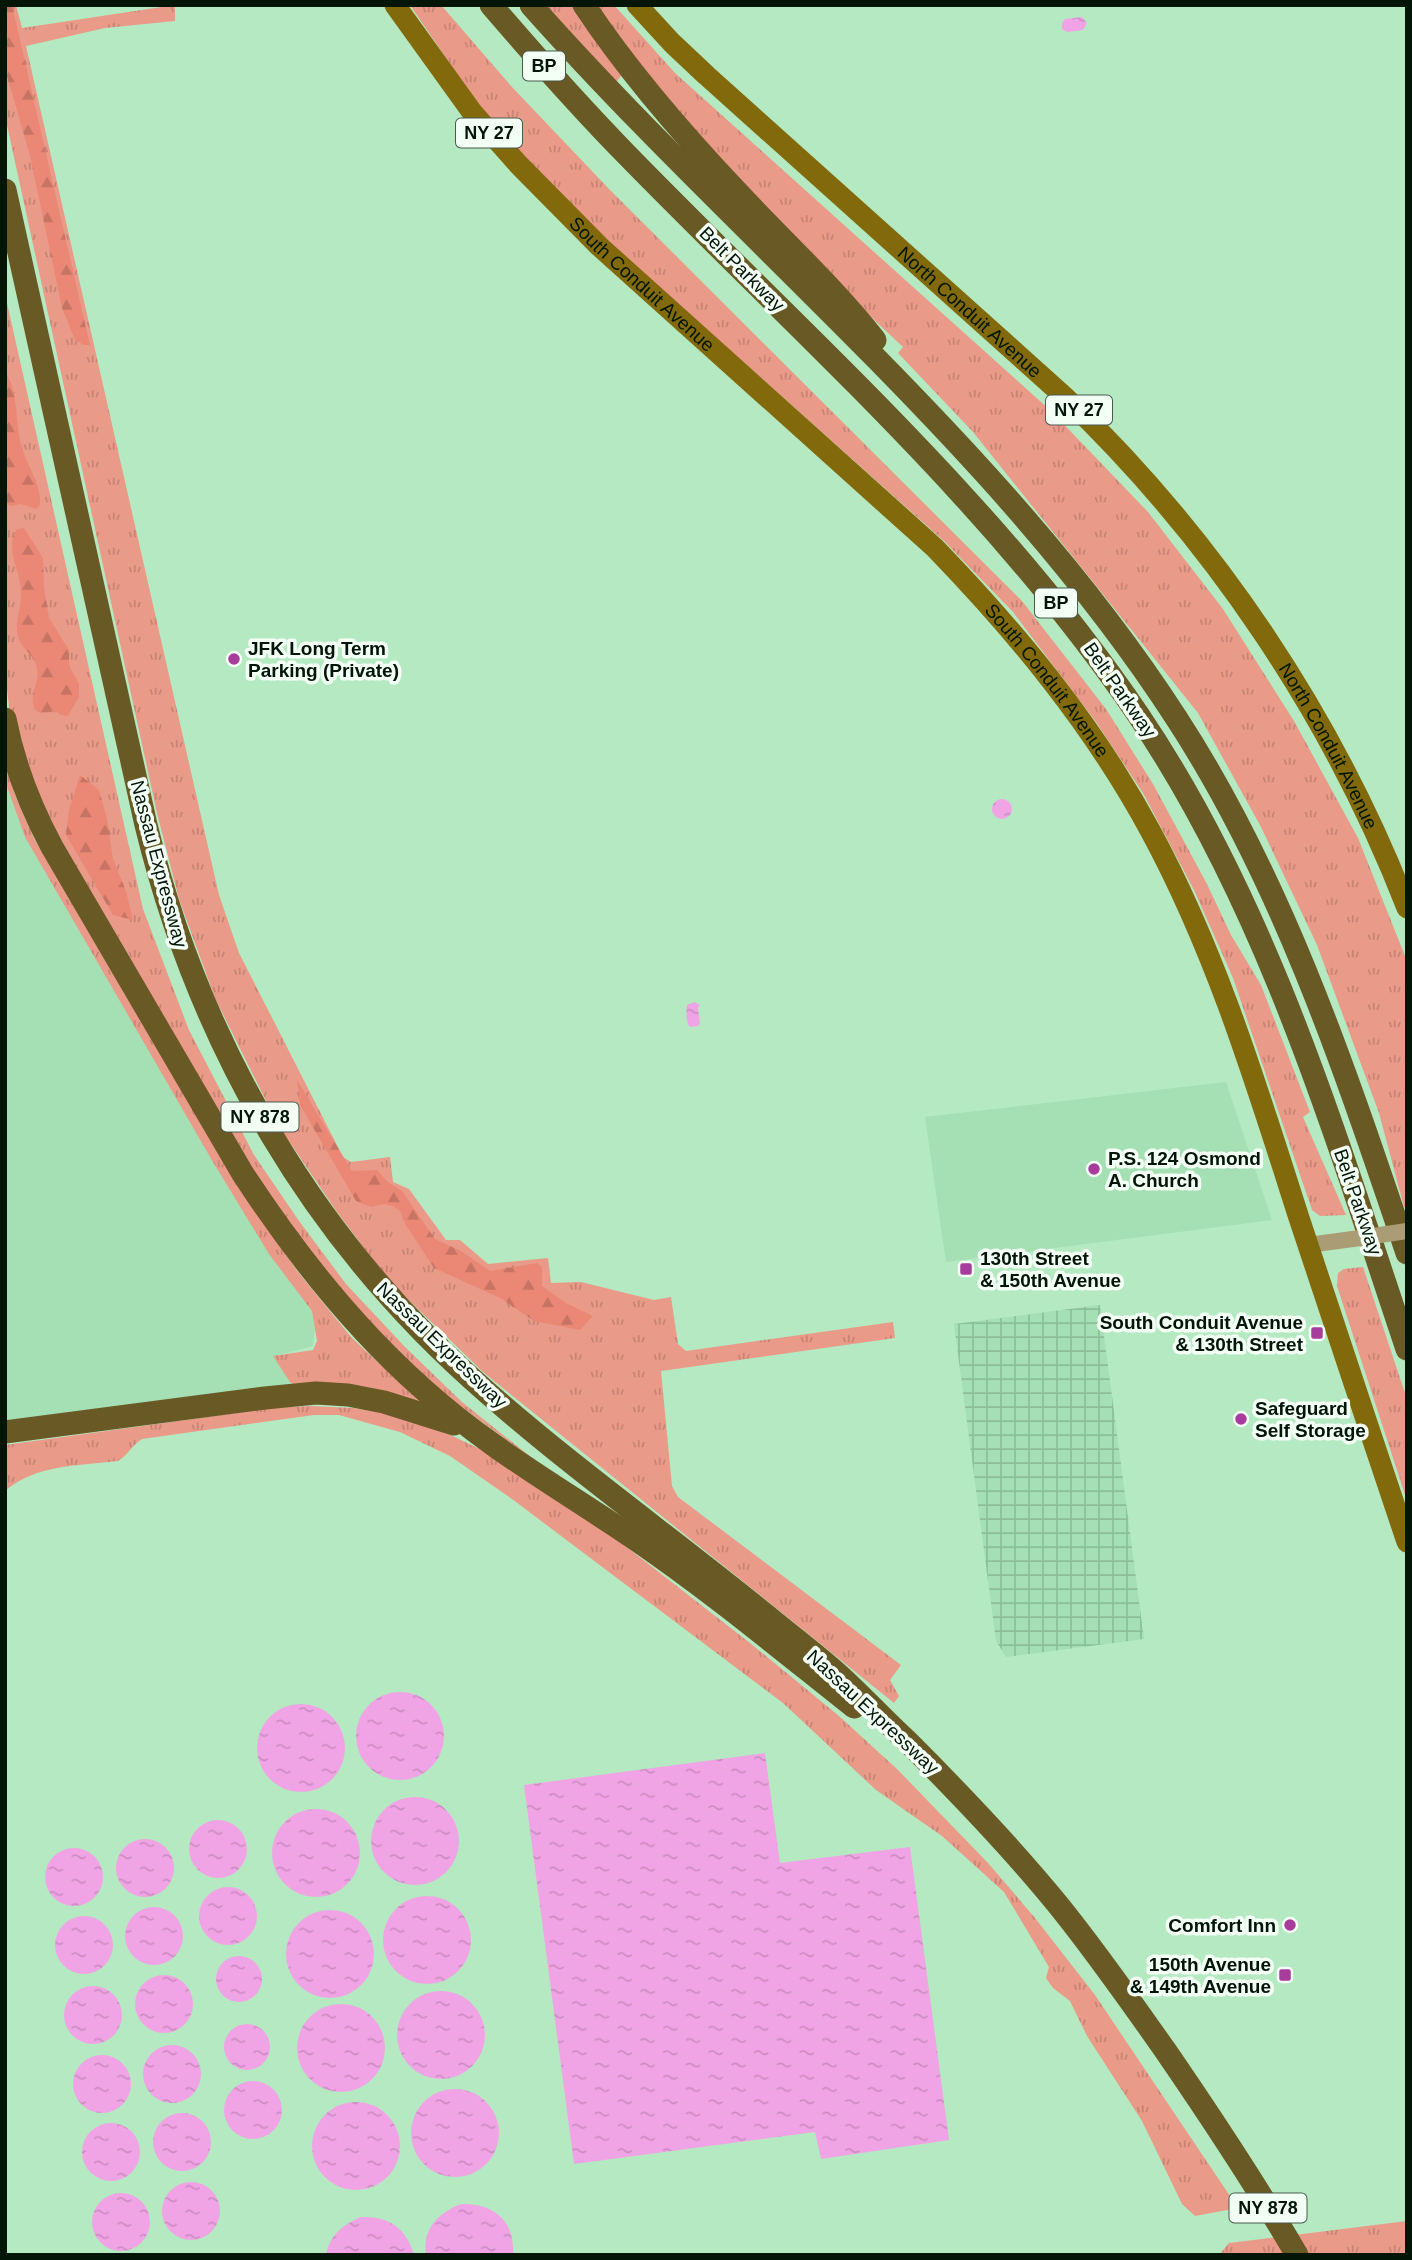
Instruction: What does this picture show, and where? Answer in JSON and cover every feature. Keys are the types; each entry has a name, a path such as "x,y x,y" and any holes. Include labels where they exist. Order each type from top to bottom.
{"highway":[{"name":"Belt Parkway","path":"531,5 621,103 877,360 964,452 1067,569 1125,643 1178,721 1227,802 1268,886 1350,1088 1407,1253"},
{"path":"583,5 629,68 681,130 851,309 964,452"},
{"name":"Belt Parkway","path":"494,11 624,152 875,402 954,486 1057,605 1139,716 1205,826 1272,969 1337,1142 1407,1349"},
{"name":"Nassau Expressway","path":"5,190 161,882 178,939 211,1021 265,1125 312,1199 347,1247 405,1314 446,1355 534,1432 839,1674 1010,1848 1086,1941 1156,2038 1239,2161 1297,2255"},
{"path":"5,719 21,781 43,831 226,1146 259,1198 315,1274 358,1324 420,1387 475,1433 713,1595 949,1783"},
{"path":"5,1432 265,1398 316,1394 348,1395 384,1402 430,1415 475,1433"}],"main road":[{"name":"South Conduit Avenue","path":"396,5 472,112 518,164 600,246 935,548 981,596 1060,692 1098,746 1171,869 1237,1032 1407,1542"},
{"name":"North Conduit Avenue","path":"637,5 706,75 1066,398 1177,517 1245,607 1317,719 1360,802 1407,908"}],"street":[{"path":"1308,1245 1407,1231"}],"shaded area":[{"path":"5,781 316,1314 313,1346 278,1355 294,1385 5,1423"},
{"name":"P.S. 124 Osmond A. Church","path":"1226,1082 1272,1220 946,1262 925,1117"},
{"path":"1100,1305 1144,1639 1006,1657 996,1641 954,1324"}],"green space":[{"path":"5,5 16,5 22,28 175,5 175,21 105,28 26,46 219,895 239,953 343,1157 351,1162 390,1157 393,1182 409,1189 446,1240 460,1240 488,1264 548,1258 551,1283 581,1282 654,1300 671,1297 678,1344 686,1351 893,1322 895,1338 661,1371 672,1486 678,1497 901,1665 890,1680 899,1696 894,1703 483,1372 388,1280 337,1212 278,1125 215,998 179,899 157,813 5,116"},
{"path":"5,5 12,5 90,345 75,340 62,308 30,156 5,69"},
{"path":"410,5 441,5 511,86 610,190 1022,601 1106,709 1153,784 1231,935 1261,985 1310,1112 1303,1117 1346,1215 1320,1216 1312,1210 1233,978 1194,890 1143,793 1096,722 1013,612 944,541 576,213 480,108"},
{"path":"545,5 572,5 623,74 616,82"},
{"path":"592,5 614,5 675,73 1051,411 1148,512 1223,609 1294,721 1358,838 1407,961 1407,1207 1404,1207 1379,1113 1317,945 1261,827 1198,713 973,432 898,353 903,347 802,252 652,86"},
{"path":"5,294 143,909 189,1030 254,1155 346,1284 462,1402 542,1466 393,1357 287,1230 46,828 10,715 5,673"},
{"path":"5,371 13,389 24,454 39,490 40,505 36,509 21,504 5,504"},
{"path":"24,528 43,558 49,618 69,650 69,665 79,684 79,697 68,716 56,711 41,713 35,710 33,704 37,668 18,636 21,592 12,545 17,529"},
{"path":"5,762 15,795 34,838 230,1173 298,1272 351,1337 429,1410 297,1387 290,1382 273,1356 313,1350 317,1341 312,1311 269,1254 213,1162 25,837 5,781"},
{"path":"80,775 98,789 101,797 113,859 126,891 133,920 113,915 66,835 69,810"},
{"path":"297,1080 352,1171 377,1170 388,1182 402,1191 435,1239 461,1251 490,1271 537,1263 542,1267 542,1286 566,1303 593,1316 580,1330 534,1321 502,1299 434,1268 405,1224 400,1211 393,1206 383,1204 371,1207 356,1201 300,1105"},
{"path":"1363,1267 1407,1399 1407,1501 1337,1286 1338,1273 1344,1269"},
{"path":"272,1408 353,1408 397,1415 482,1450 602,1528 839,1716 898,1770 988,1863 1035,1918 1095,1995 1238,2208 1195,2216 1182,2204 1142,2121 1087,2036 1070,2001 1053,1988 1046,1978 1049,1967 1004,1892 942,1836 876,1790 783,1703 512,1499 450,1456 400,1432 339,1415 314,1415 142,1439 118,1461 44,1471 17,1482 5,1491 5,1445"},
{"path":"1407,2221 1407,2255 1219,2255 1229,2243"}],"water":[{"path":"1082,17 1087,23 1083,30 1067,32 1062,29 1065,19"},
{"path":"1002,799 1009,802 1012,809 1009,816 1002,819 995,816 992,809 995,802"},
{"path":"695,1002 700,1005 700,1024 690,1027 686,1014 687,1005"},
{"path":"391,1692 409,1692 425,1699 437,1711 444,1727 444,1745 437,1761 425,1773 409,1780 391,1780 375,1773 363,1761 356,1745 356,1727 363,1711 375,1699"},
{"path":"292,1704 310,1704 326,1711 338,1723 345,1739 345,1757 338,1773 326,1785 310,1792 292,1792 276,1785 264,1773 257,1757 257,1739 264,1723 276,1711"},
{"path":"765,1753 780,1863 910,1847 949,2140 821,2159 815,2132 574,2164 524,1785"},
{"path":"406,1797 424,1797 440,1804 452,1816 459,1832 459,1850 452,1866 440,1878 424,1885 406,1885 390,1878 378,1866 371,1850 371,1832 378,1816 390,1804"},
{"path":"307,1809 325,1809 341,1816 353,1828 360,1844 360,1862 353,1878 341,1890 325,1897 307,1897 291,1890 279,1878 272,1862 272,1844 279,1828 291,1816"},
{"path":"218,1820 234,1825 242,1833 247,1849 242,1865 234,1873 218,1878 202,1873 194,1865 189,1849 194,1833 202,1825"},
{"path":"145,1839 161,1844 169,1852 174,1868 169,1884 161,1892 145,1897 129,1892 121,1884 116,1868 121,1852 129,1844"},
{"path":"74,1848 90,1853 98,1861 103,1877 98,1893 90,1901 74,1906 58,1901 50,1893 45,1877 50,1861 58,1853"},
{"path":"228,1887 244,1892 252,1900 257,1916 252,1932 244,1940 228,1945 212,1940 204,1932 199,1916 204,1900 212,1892"},
{"path":"418,1896 436,1896 452,1903 464,1915 471,1931 471,1949 464,1965 452,1977 436,1984 418,1984 402,1977 390,1965 383,1949 383,1931 390,1915 402,1903"},
{"path":"154,1907 170,1912 178,1920 183,1936 178,1952 170,1960 154,1965 138,1960 130,1952 125,1936 130,1920 138,1912"},
{"path":"321,1910 339,1910 355,1917 367,1929 374,1945 374,1963 367,1979 355,1991 339,1998 321,1998 305,1991 293,1979 286,1963 286,1945 293,1929 305,1917"},
{"path":"84,1916 100,1921 108,1929 113,1945 108,1961 100,1969 84,1974 68,1969 60,1961 55,1945 60,1929 68,1921"},
{"path":"239,1956 255,1963 262,1979 255,1995 239,2002 223,1995 216,1979 223,1963"},
{"path":"164,1975 175,1977 188,1988 193,2004 191,2015 180,2028 164,2033 153,2031 140,2020 135,2004 137,1993 148,1980"},
{"path":"93,1986 109,1991 117,1999 122,2015 117,2031 109,2039 93,2044 77,2039 69,2031 64,2015 69,1999 77,1991"},
{"path":"432,1991 450,1991 466,1998 478,2010 485,2026 485,2044 478,2060 466,2072 450,2079 432,2079 416,2072 404,2060 397,2044 397,2026 404,2010 416,1998"},
{"path":"332,2004 350,2004 366,2011 378,2023 385,2039 385,2057 378,2073 366,2085 350,2092 332,2092 316,2085 304,2073 297,2057 297,2039 304,2023 316,2011"},
{"path":"247,2024 263,2031 270,2047 263,2063 247,2070 231,2063 224,2047 231,2031"},
{"path":"172,2045 188,2050 196,2058 201,2074 196,2090 188,2098 172,2103 156,2098 148,2090 143,2074 148,2058 156,2050"},
{"path":"102,2055 118,2060 126,2068 131,2084 126,2100 118,2108 102,2113 86,2108 78,2100 73,2084 78,2068 86,2060"},
{"path":"253,2081 264,2083 277,2094 282,2110 280,2121 269,2134 253,2139 242,2137 229,2126 224,2110 226,2099 237,2086"},
{"path":"446,2089 464,2089 480,2096 492,2108 499,2124 499,2142 492,2158 480,2170 464,2177 446,2177 430,2170 418,2158 411,2142 411,2124 418,2108 430,2096"},
{"path":"347,2102 365,2102 381,2109 393,2121 400,2137 400,2155 393,2171 381,2183 365,2190 347,2190 331,2183 319,2171 312,2155 312,2137 319,2121 331,2109"},
{"path":"182,2113 198,2118 206,2126 211,2142 206,2158 198,2166 182,2171 166,2166 158,2158 153,2142 158,2126 166,2118"},
{"path":"111,2123 127,2128 135,2136 140,2152 135,2168 127,2176 111,2181 95,2176 87,2168 82,2152 87,2136 95,2128"},
{"path":"191,2182 207,2187 215,2195 220,2211 215,2227 207,2235 191,2240 175,2235 167,2227 162,2211 167,2195 175,2187"},
{"path":"121,2193 137,2198 145,2206 150,2222 145,2238 137,2246 121,2251 105,2246 97,2238 92,2222 97,2206 105,2198"},
{"path":"461,2204 483,2207 500,2216 510,2232 513,2255 426,2255 425,2246 433,2223 445,2212"},
{"path":"361,2217 388,2221 395,2226 406,2238 414,2255 326,2255 338,2231"}],"place":[{"name":"JFK Long Term Parking (Private)","path":"234,659"},
{"name":"P.S. 124 Osmond A. Church","path":"1094,1169"},
{"name":"130th Street & 150th Avenue","path":"966,1269"},
{"name":"South Conduit Avenue & 130th Street","path":"1317,1333"},
{"name":"Safeguard Self Storage","path":"1241,1419"},
{"name":"Comfort Inn","path":"1290,1925"},
{"name":"150th Avenue & 149th Avenue","path":"1285,1975"}]}
